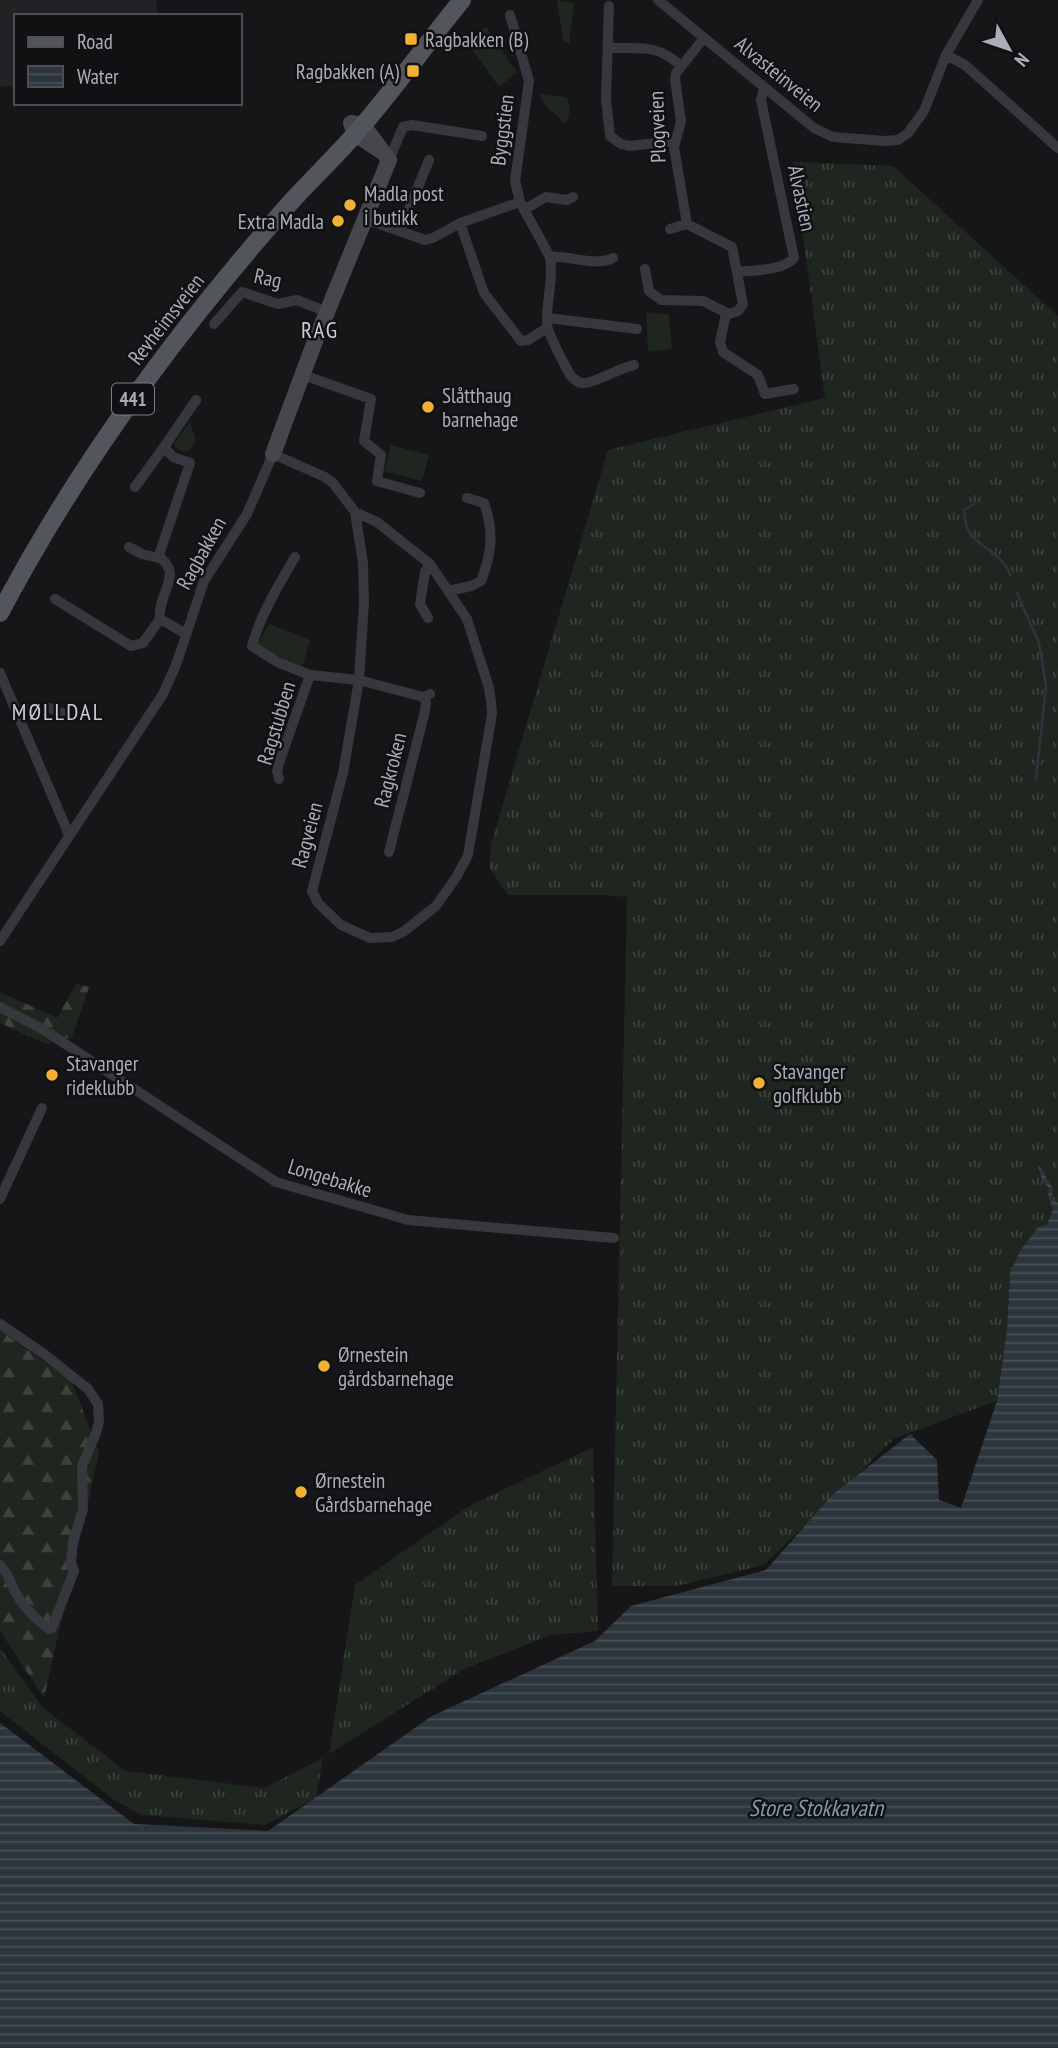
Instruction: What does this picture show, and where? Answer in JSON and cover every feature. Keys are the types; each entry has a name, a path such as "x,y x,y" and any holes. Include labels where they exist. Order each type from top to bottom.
{"main road":[{"name":"Revheimsveien","path":"356,127 451,0"},
{"name":"Revheimsveien","path":"0,613 56,515 132,400 181,335 290,202 461,0"}],"street":[{"name":"Alvasteinveien","path":"658,0 826,135 885,142 898,140 908,133 924,111 946,55"},
{"path":"978,0 946,55 965,65 1058,148"},
{"path":"609,6 606,106 610,136 629,146 675,141"},
{"name":"Byggstien","path":"510,15 529,81 515,181 522,205 550,257 552,266 548,323"},
{"name":"Plogveien","path":"687,224 675,141 681,122 675,79 681,66 704,38"},
{"path":"609,48 657,50 668,54 681,66"},
{"name":"Alvastien","path":"738,272 782,266 792,261 794,255 761,100 764,87"},
{"name":"Ragbakken","path":"0,941 163,694 176,665 204,581 247,514 273,454 365,219 386,157 403,127 412,125 482,136"},
{"path":"356,127 386,157"},
{"path":"400,231 429,160"},
{"path":"365,219 425,240 460,223 546,197 566,200 573,197"},
{"path":"460,223 484,293 521,341 528,340 548,323 637,329"},
{"path":"645,269 647,287 655,297 703,301 726,314 735,313 743,304 732,247 687,224 670,229"},
{"path":"550,257 602,262 613,258"},
{"name":"Rag","path":"214,324 242,292 278,304 297,300 327,312"},
{"path":"726,314 720,342 725,355 758,375 765,394 794,389"},
{"path":"548,323 570,375 576,381 583,384 634,365"},
{"path":"303,375 370,399 364,441 381,455 377,481 420,493"},
{"path":"135,487 196,400"},
{"path":"159,558 190,463 173,457 164,447"},
{"name":"Ragveien","path":"273,454 325,477 333,483 355,512 363,563 364,603 359,680 343,773 313,891 318,903 341,925 365,937 378,939 403,932 436,906 468,855 492,714 489,688 467,619 429,564 377,522 355,512"},
{"path":"448,591 481,581 491,550 490,523 484,503 467,498"},
{"path":"129,547 159,558 170,571 158,610 160,619 186,634"},
{"name":"Ragstubben","path":"279,779 277,771 280,760 310,675 267,657 252,646 271,598 295,557"},
{"path":"428,618 420,604 425,572 429,564"},
{"path":"55,599 131,646 143,643 160,619"},
{"path":"0,673 69,835"},
{"name":"Ragkroken","path":"310,675 359,680 427,696 389,852"},
{"path":"17,710 50,708 62,713"},
{"name":"Longebakke","path":"0,1007 44,1030 276,1182 376,1213 408,1220 614,1238"},
{"path":"0,1199 42,1108"},
{"path":"0,1324 88,1389 98,1404 99,1421 82,1466 83,1508 73,1542 71,1563 74,1571 52,1628 49,1629 30,1612 15,1591 9,1575 0,1565"}],"shaded area":[{"path":"0,0 156,0 158,14 14,14 14,86 0,87"}],"green space":[{"path":"557,0 574,3 569,44 563,40"},
{"path":"486,27 517,72 499,87 466,41"},
{"path":"538,94 567,97 570,110 568,120 563,123"},
{"name":"Stavanger golfklubb","path":"793,162 893,166 1058,316 1058,1206 1053,1209 1047,1225 1038,1227 1020,1251 1010,1273 1007,1329 997,1401 895,1438 764,1565 677,1586 612,1586 627,897 508,895 489,867 491,844 608,450 825,398"},
{"path":"646,312 669,314 672,349 648,352"},
{"path":"190,421 196,441 188,451 182,452 174,443"},
{"path":"391,445 429,455 422,481 384,471"},
{"path":"269,624 310,640 302,668 259,649 258,644"},
{"path":"76,984 89,987 72,1037 46,1044 0,1023 0,992 57,1018"},
{"path":"0,1330 72,1382 99,1453 44,1698 0,1631"},
{"path":"593,1447 598,1631 551,1635 466,1668 329,1754 355,1585 469,1506"},
{"path":"0,1648 43,1708 126,1771 264,1788 323,1758 316,1798 265,1825 141,1815 113,1799 0,1711"}],"water":[{"name":"Store Stokkavatn","path":"1037,1164 1053,1189 1052,1198 1058,1203 1058,2048 0,2048 0,1723 134,1824 268,1831 432,1716 595,1641 631,1606 766,1570 832,1495 910,1434 937,1460 939,1500 961,1508 997,1401 1007,1329 1010,1273 1020,1251 1038,1227 1047,1225 1053,1209 1048,1195 1049,1188 1043,1182"}],"waterway":[{"path":"974,504 964,510 967,528 976,540 1001,560 1010,575"},
{"path":"1017,593 1039,643 1046,686 1036,779"}],"place":[{"name":"Ragbakken (B)","path":"411,39"},
{"name":"Ragbakken (A)","path":"413,71"},
{"name":"Madla post i butikk","path":"350,205"},
{"name":"Extra Madla","path":"338,221"},
{"name":"Slåtthaug barnehage","path":"428,407"},
{"name":"Stavanger rideklubb","path":"52,1075"},
{"name":"Stavanger golfklubb","path":"759,1083"},
{"name":"Ørnestein gårdsbarnehage","path":"324,1366"},
{"name":"Ørnestein Gårdsbarnehage","path":"301,1492"}],"district":[{"name":"RAG","path":"320,329"},
{"name":"MØLLDAL","path":"58,711"}]}
